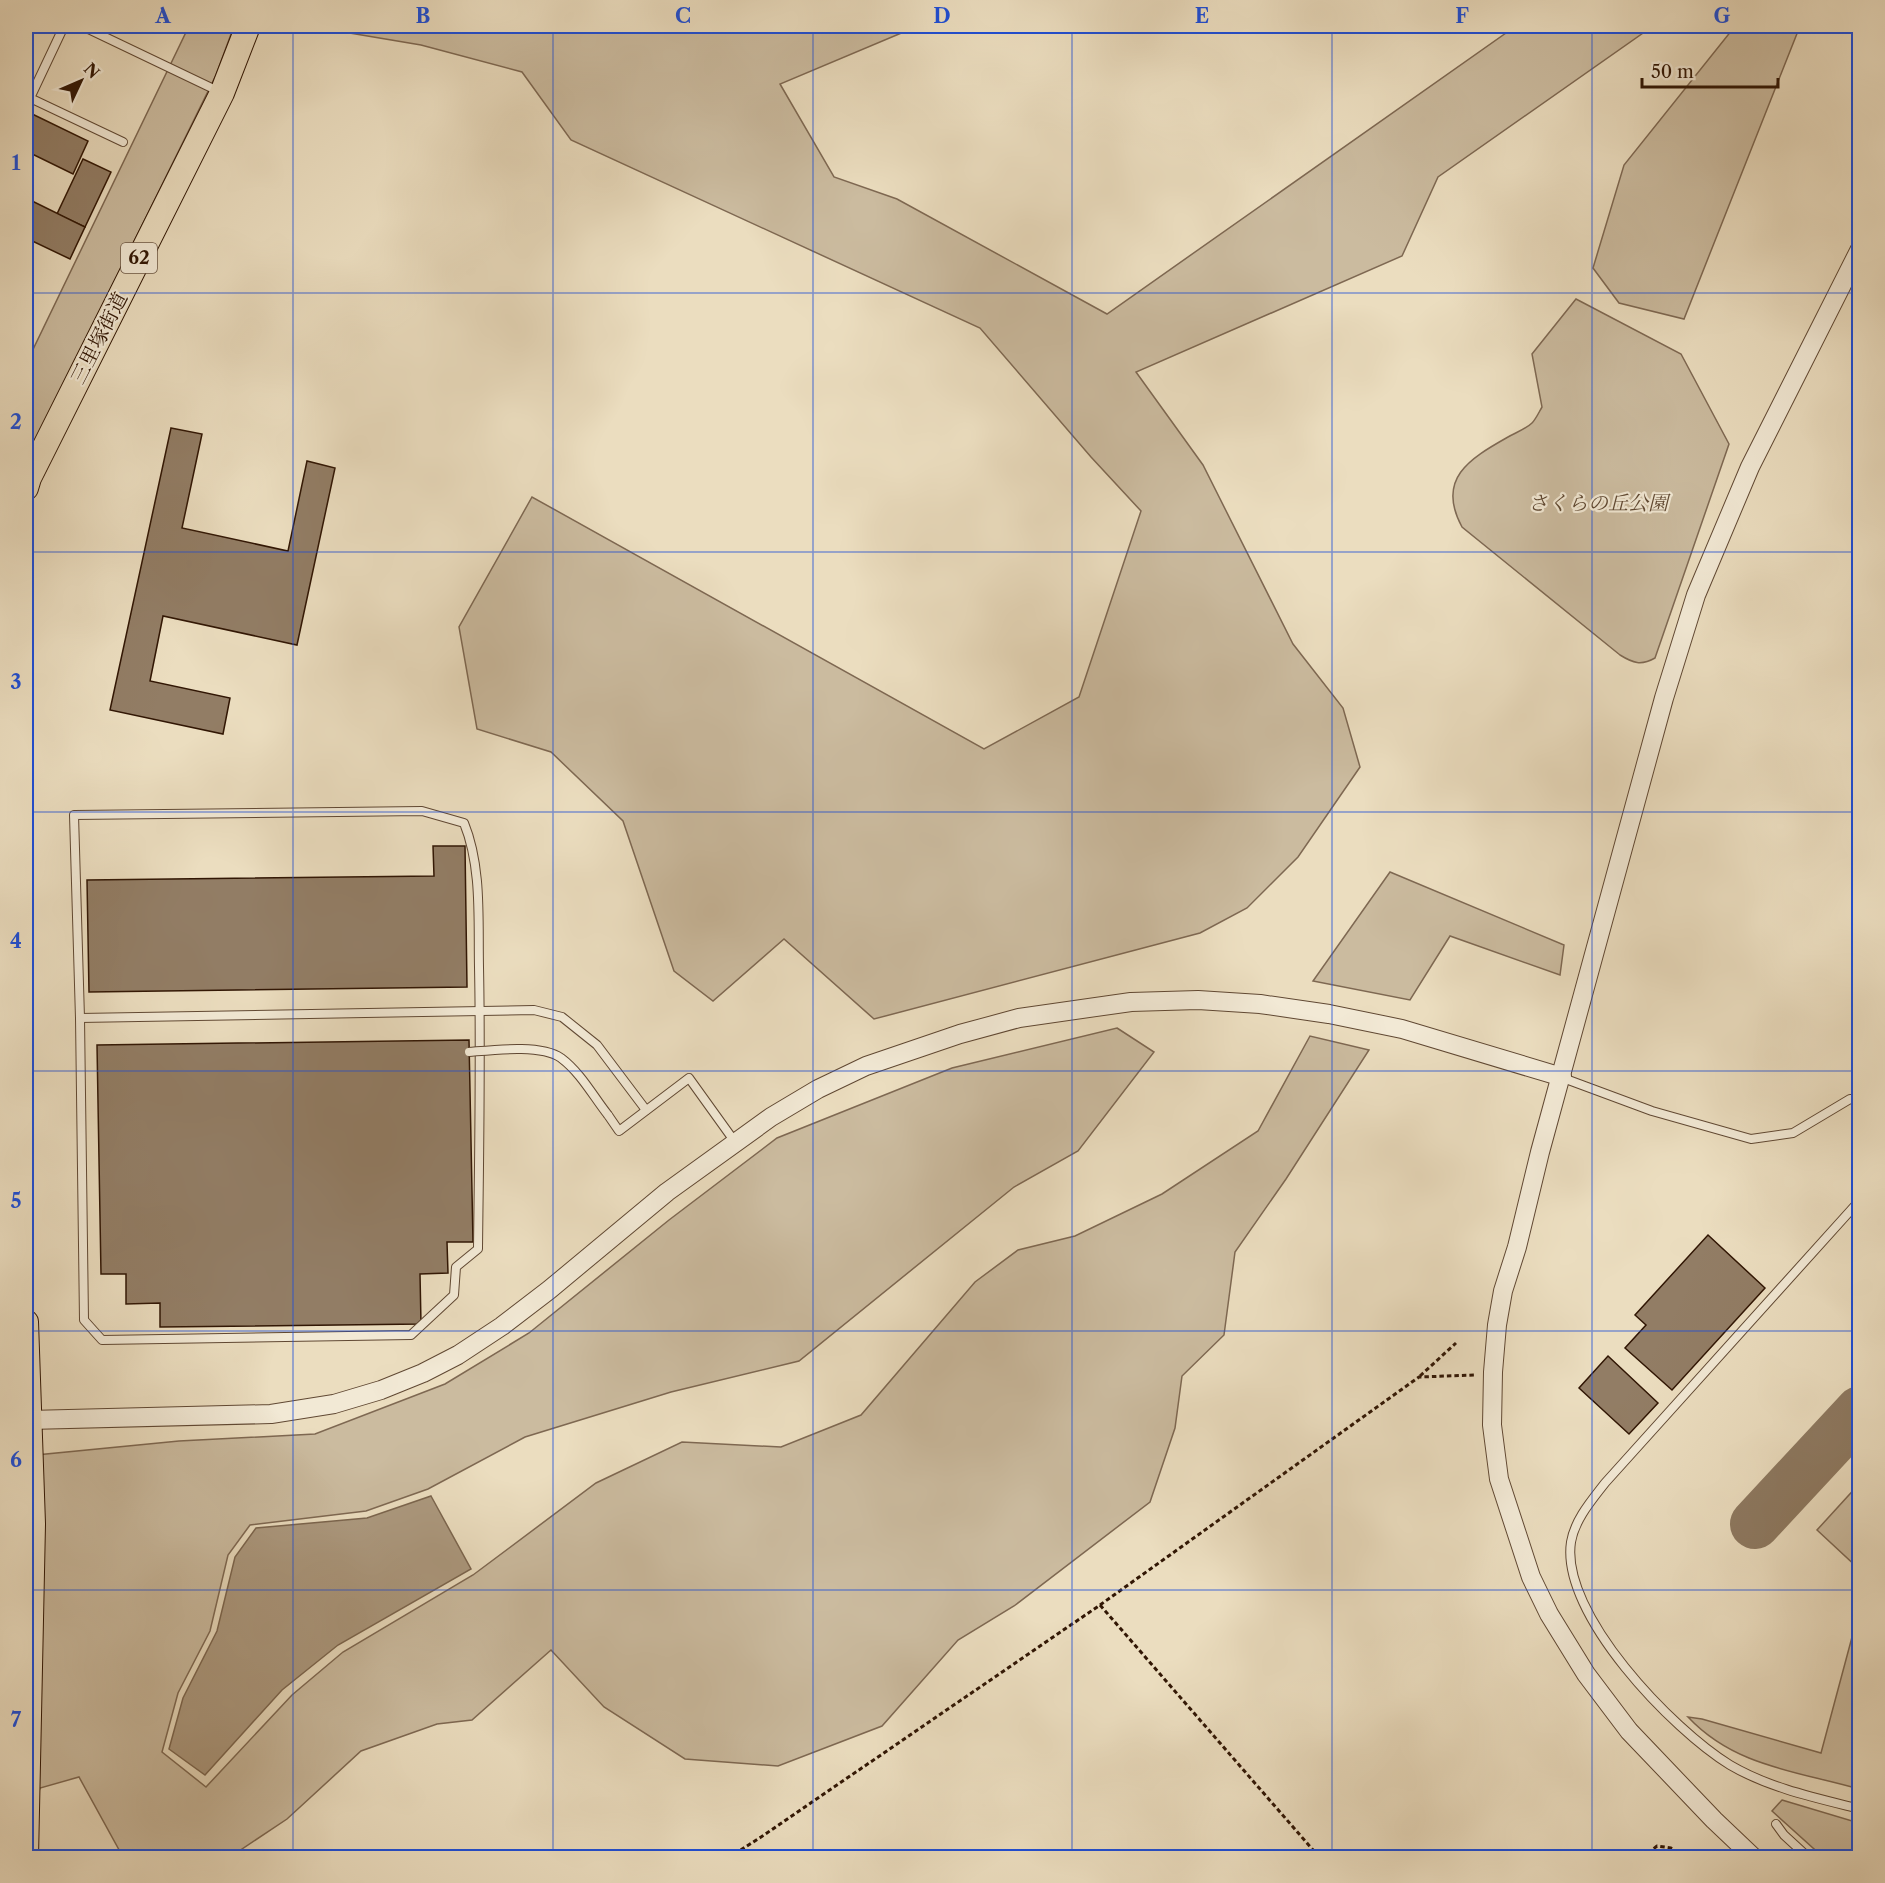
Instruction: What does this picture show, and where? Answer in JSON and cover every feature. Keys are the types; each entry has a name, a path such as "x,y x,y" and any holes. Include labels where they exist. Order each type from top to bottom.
{"main road":[{"name":"三里塚街道","path":"26,489 29,478 222,93 248,26"},
{"path":"26,1322 33,1524 26,1857"}],"street":[{"path":"1754,1857 1714,1820 1629,1731 1586,1674 1549,1614 1531,1577 1499,1479 1492,1425 1492,1372 1503,1291 1517,1247 1540,1152 1664,698 1696,595 1750,467 1860,249"},
{"path":"28,1420 271,1413 334,1404 381,1390 423,1373 458,1355 502,1326 667,1192 771,1117 818,1089 866,1066 960,1034 1019,1018 1131,1002 1198,1000 1260,1004 1329,1014 1402,1029 1562,1077"}],"lane":[{"path":"64,26 30,98 123,142"},
{"path":"82,26 222,93"},
{"path":"422,811 464,823 472,842 478,896 480,1010 478,1249 456,1267 454,1295 411,1335 102,1340 84,1320 80,1018 74,815 422,811"},
{"path":"80,1018 534,1010 562,1017 597,1045 646,1110"},
{"path":"469,1052 523,1048 558,1057 577,1073 619,1131 689,1078 735,1142"},
{"path":"1562,1077 1652,1111 1750,1139 1793,1133 1850,1100 1860,1101"},
{"path":"1860,1200 1605,1483 1581,1515 1571,1541 1572,1565 1580,1598 1593,1622 1616,1655 1682,1729 1731,1765 1786,1790 1860,1809"},
{"path":"1776,1824 1784,1835 1809,1857"}],"path":[{"path":"728,1857 1100,1605 1419,1377 1456,1343"},
{"path":"1419,1377 1466,1376 1492,1372"},
{"path":"1100,1605 1320,1857"},
{"path":"1642,1857 1657,1845 1671,1848 1686,1857"}],"green space":[{"path":"189,26 234,26 216,75 26,461 26,364"},
{"path":"308,26 918,26 780,84 834,177 897,199 1107,314 1516,26 1653,26 1438,177 1402,256 1136,372 1203,465 1293,644 1343,708 1360,767 1298,857 1247,908 1200,933 874,1019 784,939 713,1001 674,971 623,821 551,752 477,729 459,627 532,497 984,749 1079,697 1141,511 1091,457 980,328 571,140 522,72 421,45"},
{"path":"1729,26 1800,26 1684,319 1619,303 1593,268 1624,165 1732,30"},
{"name":"さくらの丘公園","path":"1576,299 1681,354 1729,444 1655,658 1641,663 1633,662 1620,655 1462,527 1455,510 1453,496 1455,483 1469,462 1530,425 1542,407 1532,354"},
{"path":"1390,872 1564,945 1560,975 1450,936 1410,1000 1313,981"},
{"path":"1117,1028 1154,1052 1078,1151 1014,1187 799,1361 671,1392 525,1437 428,1489 366,1511 250,1525 228,1555 210,1631 178,1693 162,1752 206,1787 292,1695 343,1652 473,1575 596,1483 682,1442 781,1447 861,1415 975,1282 1018,1250 1075,1236 1162,1194 1258,1131 1310,1036 1369,1050 1286,1179 1235,1252 1224,1335 1182,1376 1175,1428 1150,1502 1014,1606 958,1640 882,1726 778,1766 685,1759 604,1707 551,1650 472,1720 437,1724 361,1751 287,1819 230,1857 123,1857 79,1777 40,1788 26,1836 26,1456 179,1441 315,1434 445,1384 529,1333 669,1220 777,1138 952,1068"},
{"path":"1859,1484 1859,1569 1817,1530"},
{"path":"1859,1611 1859,1789 1746,1757 1706,1734 1688,1717 1821,1753"},
{"path":"1782,1800 1859,1823 1859,1857 1823,1857 1772,1811"}],"shaded area":[{"path":"431,1496 471,1569 338,1645 282,1690 205,1775 169,1749 183,1698 217,1631 235,1557 256,1528 367,1518"}],"building":[{"path":"26,111 88,141 73,174 26,151"},
{"path":"83,159 111,172 85,227 57,214"},
{"path":"26,198 85,227 70,259 26,238"},
{"path":"171,428 202,434 182,528 288,551 307,461 335,468 297,645 163,616 150,681 230,698 223,734 110,710"},
{"path":"433,846 465,846 467,987 89,992 87,880 434,876"},
{"path":"469,1040 473,1242 447,1242 448,1273 420,1274 421,1324 160,1327 160,1303 126,1304 126,1274 101,1274 97,1045"},
{"path":"1708,1235 1765,1288 1672,1390 1625,1348 1646,1325 1635,1315"},
{"path":"1608,1356 1658,1403 1629,1434 1579,1388"}],"taxiway":[{"path":"1755,1524 1860,1411"}]}
